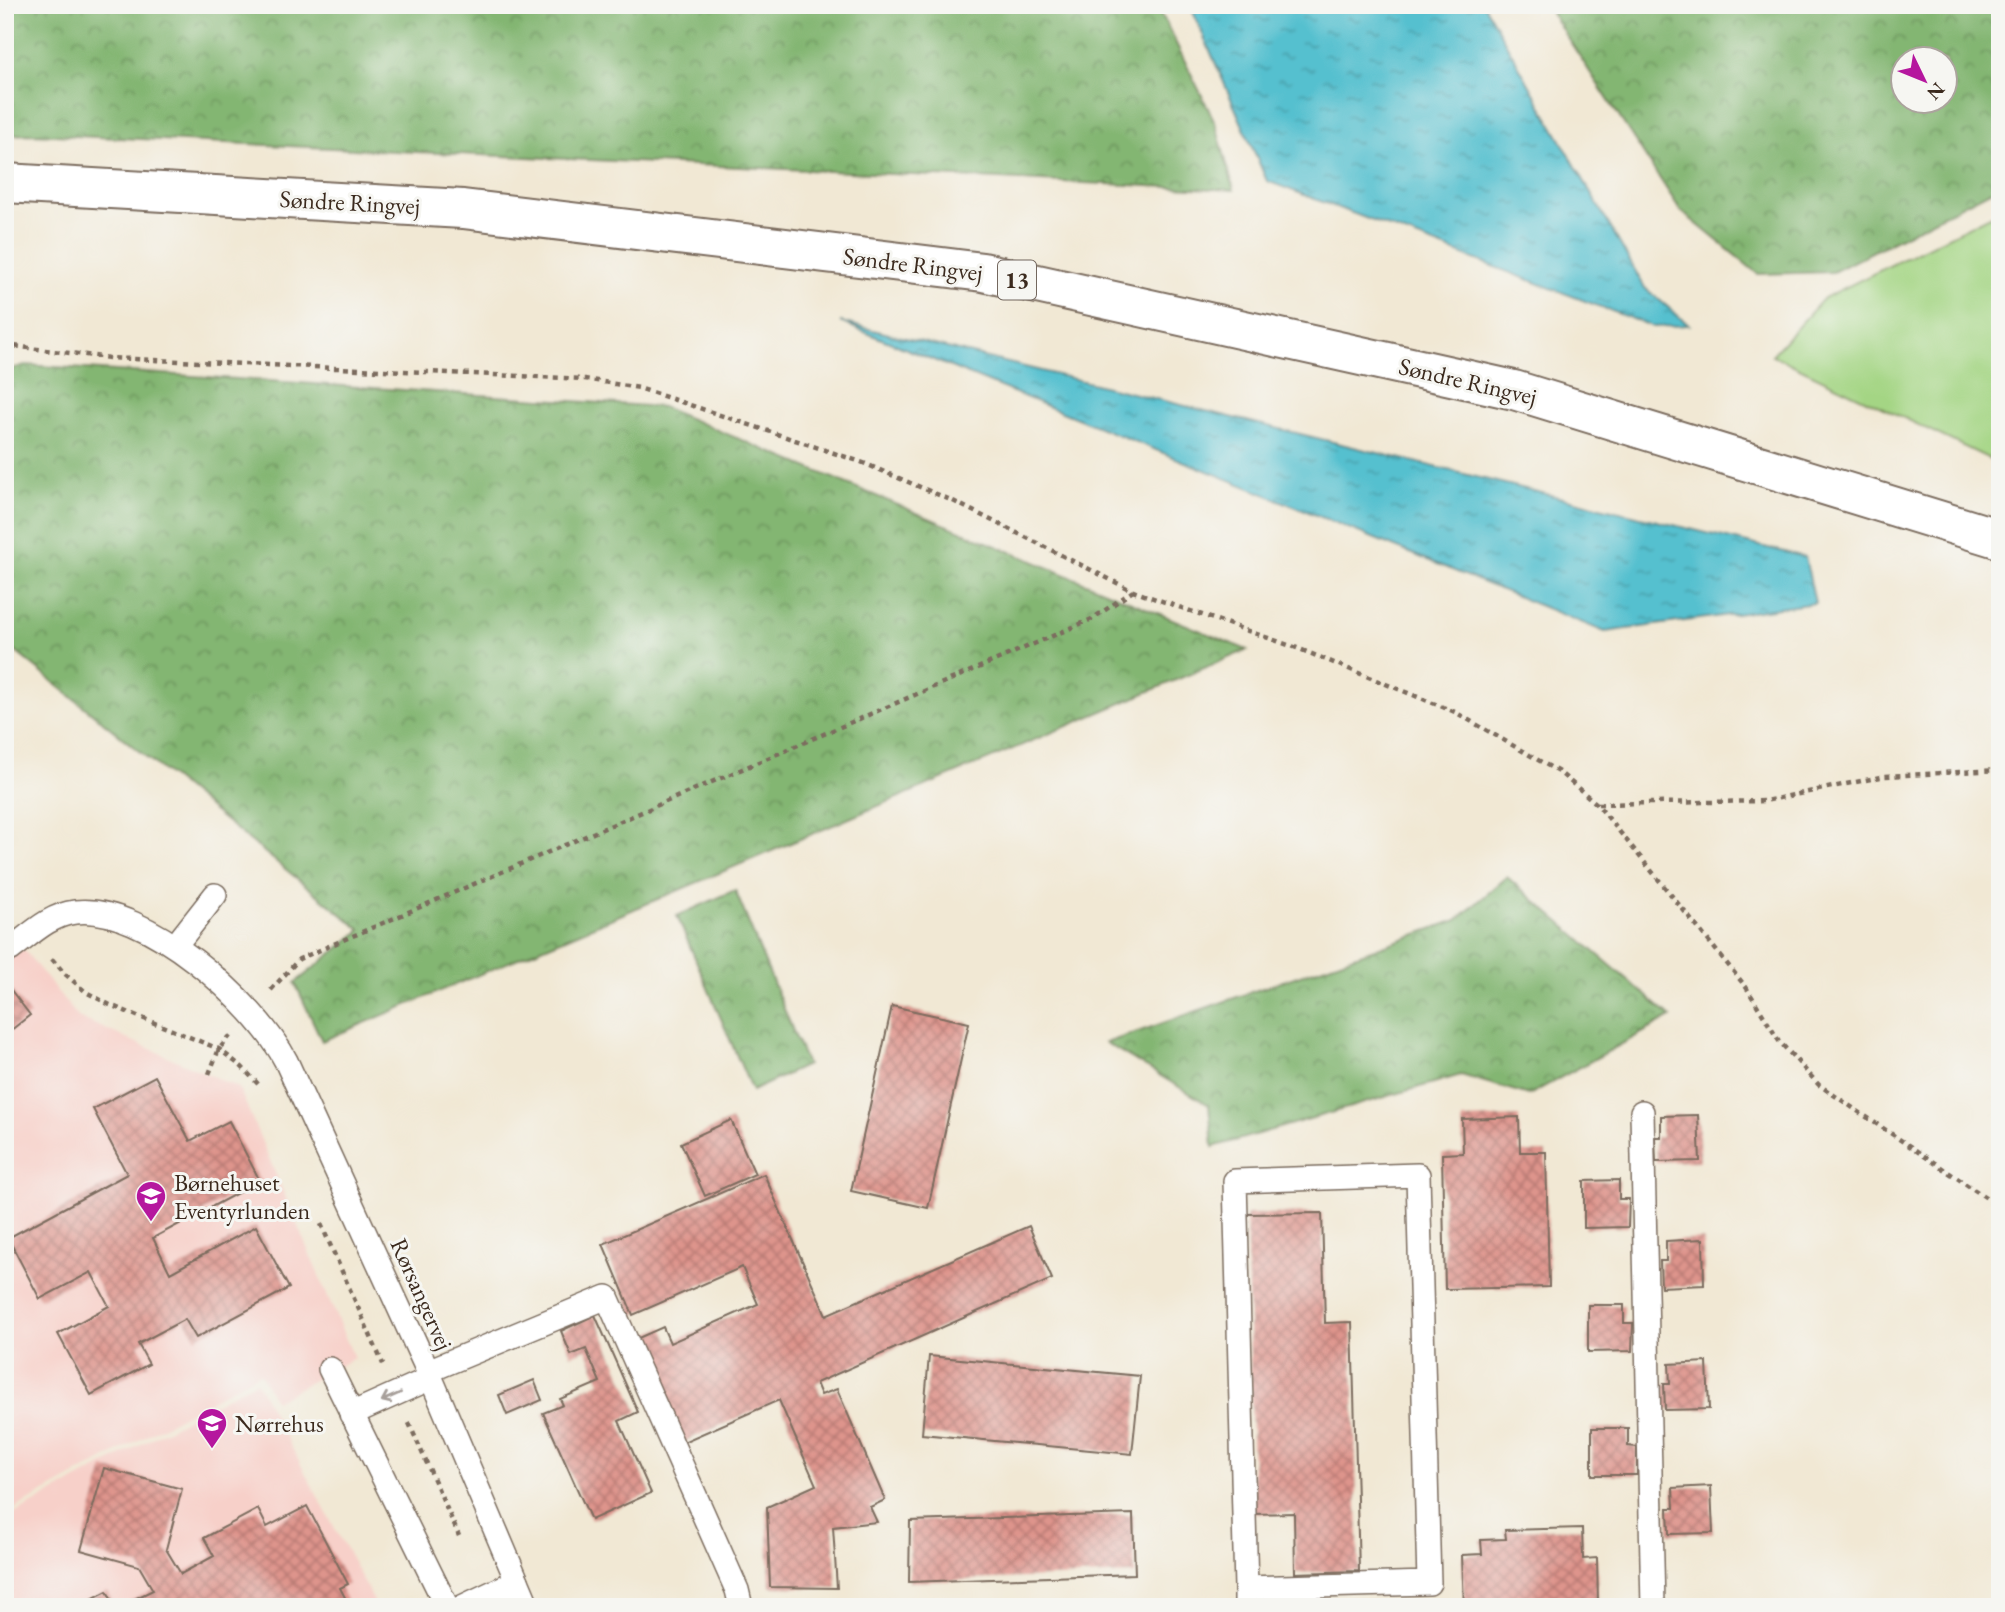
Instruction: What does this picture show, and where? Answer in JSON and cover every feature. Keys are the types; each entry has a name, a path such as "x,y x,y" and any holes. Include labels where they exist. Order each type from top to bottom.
{"main road":[{"name":"Søndre Ringvej","path":"5,183 463,209 983,272 1514,390 2000,539"}],"lane":[{"path":"175,946 215,895"},
{"name":"Rørsangervej","path":"5,952 52,918 73,912 91,911 110,915 133,923 199,963 252,1012 277,1043 429,1374 528,1607"},
{"path":"1642,1112 1653,1607"},
{"path":"1418,1175 1429,1583 1353,1596 1246,1597 1235,1181 1418,1175"},
{"path":"351,1415 396,1394 429,1374 607,1297 737,1590 741,1607"},
{"path":"330,1369 447,1607"},
{"path":"462,1607 517,1581"}],"path":[{"path":"5,345 110,358 584,379 639,387 861,462 954,501 1133,591 1297,648 1455,712 1559,772 1597,804 1746,986 1779,1041 1819,1085 2000,1207"},
{"path":"299,958 1092,620 1133,591"},
{"path":"1597,804 1765,801 1885,776 2000,770"},
{"path":"31,934 65,974 86,992 110,1005 219,1049 242,1067 260,1087"},
{"path":"209,1074 219,1049"},
{"path":"320,1222 485,1596"}],"shaded area":[{"name":"Børnehuset Eventyrlunden","path":"5,926 78,1017 239,1088 354,1358 275,1401 260,1373 5,1514"},
{"name":"Nørrehus","path":"256,1381 377,1607 5,1607 5,1519"}],"green space":[{"path":"5,5 1157,5 1215,122 1234,190 33,134 5,135"},
{"path":"1546,5 2000,5 2000,186 1833,272 1758,274 1681,211"},
{"path":"2000,211 2000,464 1772,355 1824,298"},
{"path":"25,365 662,407 1247,650 322,1041 295,983 361,930 5,643 5,371"},
{"path":"1507,877 1671,1017 1529,1095 1461,1075 1213,1147 1209,1105 1106,1043 1457,920"},
{"path":"735,890 807,1065 752,1091 677,916"}],"water":[{"path":"1190,5 1484,5 1645,288 1689,325 1654,327 1267,181"},
{"path":"840,322 1805,557 1815,603 1605,632"}],"building":[{"path":"7,985 30,1015 5,1035 5,986"},
{"path":"892,1006 969,1023 928,1208 851,1191"},
{"path":"155,1076 190,1141 229,1121 260,1181 153,1238 170,1273 256,1226 289,1288 196,1338 185,1319 138,1344 149,1364 91,1395 58,1334 109,1306 91,1272 40,1299 8,1238 127,1174 93,1109"},
{"path":"1698,1115 1700,1161 1656,1162 1655,1137 1661,1137 1661,1116"},
{"path":"1519,1117 1520,1152 1546,1152 1549,1287 1445,1289 1442,1154 1463,1153 1462,1119"},
{"path":"731,1120 755,1174 705,1196 681,1143"},
{"path":"764,1174 826,1315 1029,1226 1052,1279 816,1383 821,1395 837,1389 885,1500 870,1507 877,1522 833,1527 837,1588 770,1587 767,1507 816,1485 779,1400 681,1443 636,1339 663,1327 670,1343 758,1304 742,1267 633,1315 603,1244"},
{"path":"1619,1180 1619,1199 1629,1199 1628,1227 1584,1228 1584,1181"},
{"path":"1322,1213 1325,1323 1352,1322 1359,1571 1295,1573 1294,1513 1254,1514 1246,1214"},
{"path":"1703,1239 1704,1285 1661,1287 1660,1261 1666,1261 1666,1241"},
{"path":"1588,1305 1624,1305 1624,1323 1633,1323 1632,1351 1588,1352"},
{"path":"595,1315 638,1412 619,1421 651,1493 591,1520 543,1413 563,1405 560,1399 600,1382 586,1349 571,1355 561,1331"},
{"path":"929,1356 1140,1376 1132,1454 922,1434"},
{"path":"1707,1362 1709,1409 1665,1410 1664,1384 1670,1384 1669,1364"},
{"path":"534,1380 542,1400 507,1415 499,1395"},
{"path":"1592,1428 1628,1428 1628,1446 1637,1447 1637,1475 1592,1475"},
{"path":"104,1468 182,1489 166,1549 181,1574 214,1556 204,1538 258,1509 267,1527 307,1506 348,1584 340,1588 350,1607 118,1607 153,1590 139,1566 81,1550"},
{"path":"1711,1486 1713,1533 1669,1534 1668,1508 1674,1508 1673,1488"},
{"path":"1133,1514 1135,1574 909,1582 910,1521"},
{"path":"1582,1528 1583,1559 1597,1558 1598,1605 1464,1607 1462,1555 1482,1554 1481,1540 1506,1539 1505,1530"},
{"path":"107,1591 115,1607 76,1607"}],"place":[{"name":"Børnehuset Eventyrlunden","path":"151,1223"},
{"name":"Nørrehus","path":"212,1450"}]}
